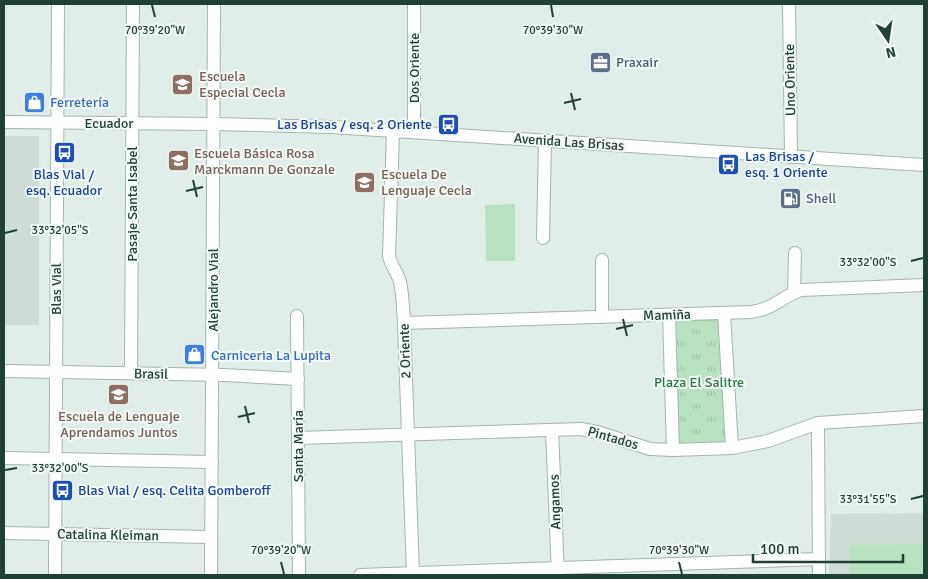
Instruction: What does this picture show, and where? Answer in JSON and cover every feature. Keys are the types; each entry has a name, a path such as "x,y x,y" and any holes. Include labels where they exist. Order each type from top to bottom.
{"street":[{"name":"Blas Vial","path":"56,575 58,4"},
{"name":"Pasaje Santa Isabel","path":"131,373 133,4"},
{"name":"Alejandro Vial","path":"211,575 214,4"},
{"name":"Dos Oriente","path":"414,4 414,132"},
{"name":"Uno Oriente","path":"789,4 791,157"},
{"name":"Ecuador","path":"4,122 214,124"},
{"name":"Avenida Las Brisas","path":"214,124 414,132 924,165"},
{"name":"2 Oriente","path":"393,131 389,256 391,266 399,280 404,323 413,573"},
{"path":"543,238 545,141"},
{"path":"794,292 795,253"},
{"path":"602,260 602,317"},
{"name":"Mamiña","path":"404,323 751,312 766,309 778,304 794,292 808,289 924,285"},
{"path":"724,313 732,448"},
{"path":"669,315 673,450"},
{"name":"Santa María","path":"297,316 299,575"},
{"name":"Brasil","path":"4,371 212,375 298,379"},
{"name":"Pintados","path":"298,438 589,430 640,447 673,450 732,448 768,441 802,427 818,423 924,416"},
{"path":"818,423 819,575"},
{"name":"Angamos","path":"552,430 558,572"},
{"path":"4,458 212,462"},
{"name":"Catalina Kleiman","path":"4,533 212,537"},
{"path":"360,575 558,572 819,559"}],"shaded area":[{"path":"4,136 39,136 39,325 4,325"},
{"path":"924,513 924,575 829,575 831,514"}],"green space":[{"path":"515,204 515,261 486,261 485,205"},
{"name":"Plaza El Salitre","path":"721,319 726,442 677,444 672,321"},
{"path":"923,544 924,575 850,575 849,545"}],"place":[{"name":"Praxair","path":"600,62"},
{"name":"Escuela Especial Cecla","path":"183,84"},
{"name":"Ferretería","path":"34,102"},
{"name":"Las Brisas / esq. 2 Oriente","path":"448,124"},
{"name":"Blas Vial / esq. Ecuador","path":"64,152"},
{"name":"Escuela Básica Rosa Marckmann De Gonzale","path":"178,161"},
{"name":"Las Brisas / esq. 1 Oriente","path":"729,164"},
{"name":"Escuela De Lenguaje Cecla","path":"365,182"},
{"name":"Shell","path":"790,198"},
{"name":"Carniceria La Lupita","path":"195,355"},
{"name":"Escuela de Lenguaje Aprendamos Juntos","path":"119,394"},
{"name":"Blas Vial / esq. Celita Gomberoff","path":"62,490"}]}
